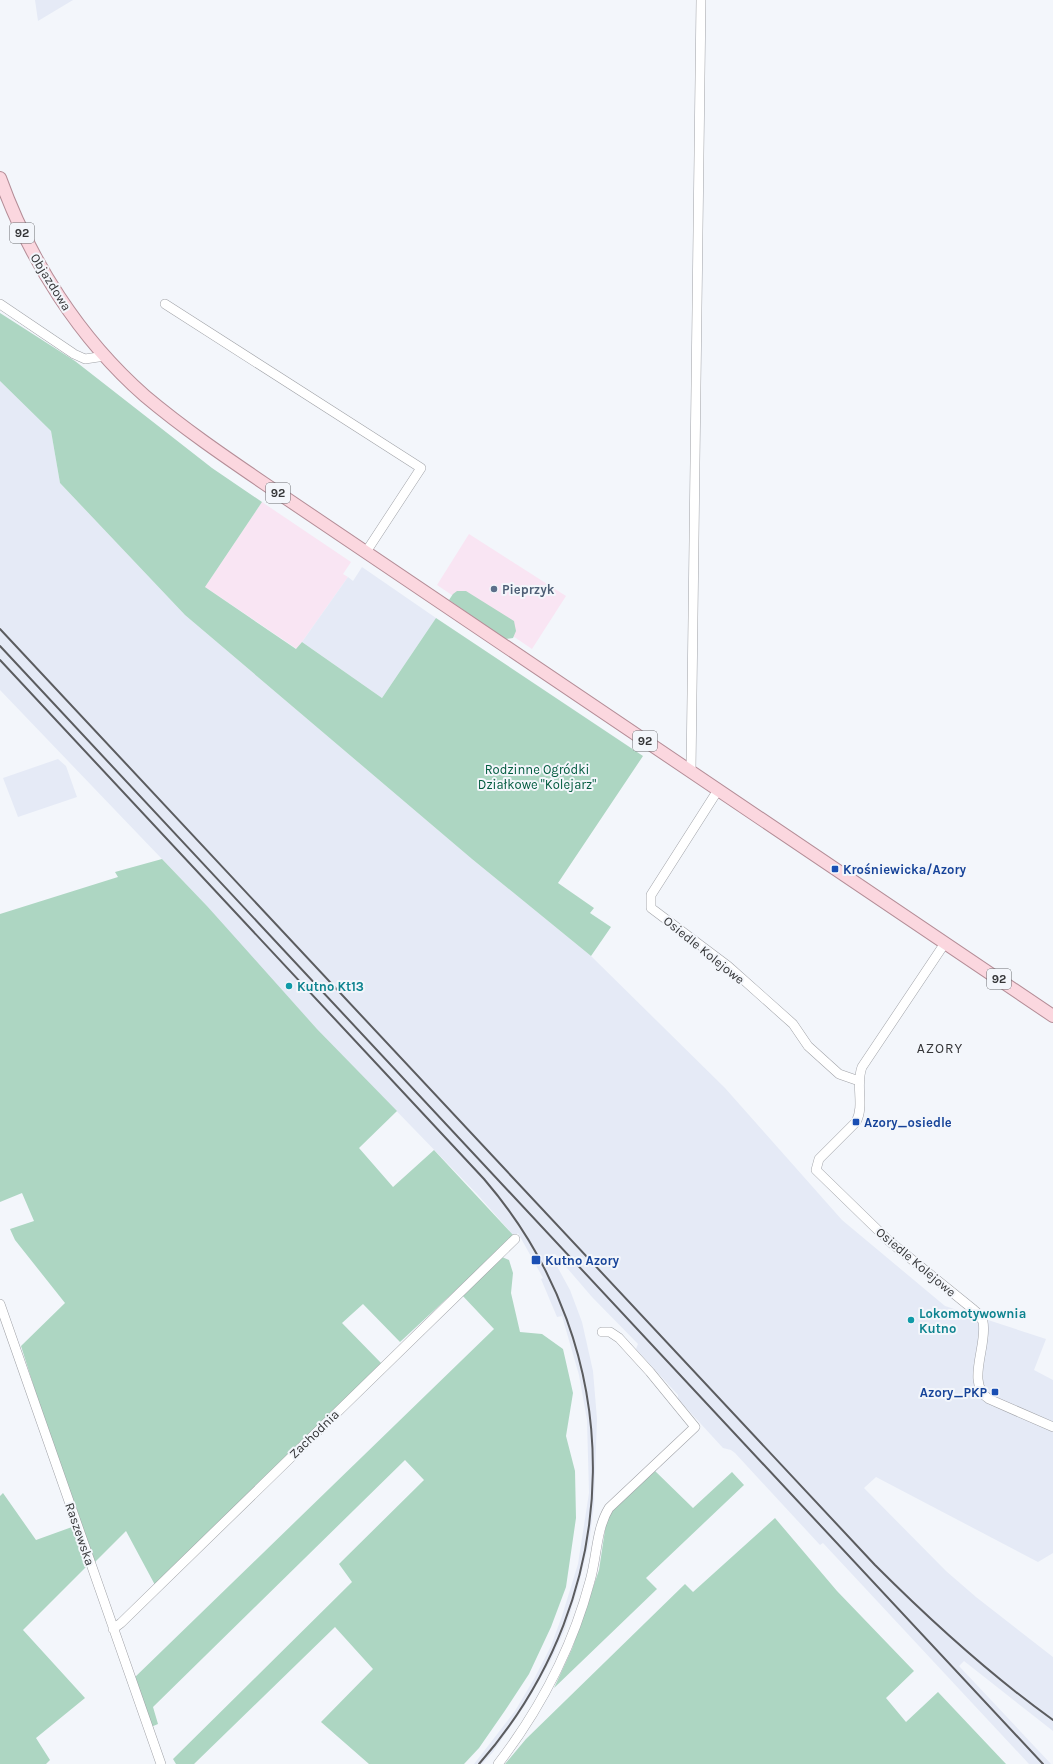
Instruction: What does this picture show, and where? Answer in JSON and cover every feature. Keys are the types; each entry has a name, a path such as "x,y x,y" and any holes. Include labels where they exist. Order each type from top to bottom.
{"main road":[{"name":"Objazdowa","path":"0,178 22,232 51,285 77,322 105,356"},
{"name":"92","path":"105,356 144,395 190,432 1053,1016"}],"street":[{"path":"691,772 693,760 701,0"},
{"path":"0,304 85,360 105,356"},
{"path":"165,304 421,468 366,552"},
{"name":"Osiedle Kolejowe","path":"718,790 652,894 651,908 728,966 759,996 793,1024 808,1046 839,1074 859,1081"},
{"name":"Osiedle Kolejowe","path":"945,943 868,1056 862,1067 859,1081 859,1115 856,1122 819,1159 816,1170 889,1241 981,1317 983,1328 977,1385 982,1394 989,1399 1053,1427"},
{"name":"Zachodnia","path":"113,1629 121,1623 514,1239"},
{"name":"Raszewska","path":"0,1304 161,1764"},
{"path":"498,1764 538,1707 573,1636 590,1581 603,1522 609,1508 695,1427 620,1338 610,1332 602,1332"}],"shaded area":[{"path":"35,0 73,0 38,21"},
{"path":"0,381 51,431 60,483 185,615 472,859 591,956 725,1088 842,1220 945,1306 1046,1339 1034,1370 1053,1380 1053,1553 1038,1562 876,1477 864,1488 946,1571 976,1597 1053,1657 1053,1731 964,1661 959,1666 1051,1764 1029,1764 823,1543 820,1545 735,1453 731,1450 723,1448 678,1399 678,1395 636,1349 638,1344 592,1297 555,1254 552,1257 570,1290 582,1322 593,1371 597,1419 594,1505 589,1543 578,1588 565,1629 551,1660 526,1704 493,1752 482,1764 474,1764 515,1711 534,1679 551,1646 578,1564 589,1493 587,1420 579,1375 562,1316 557,1317 541,1279 543,1278 518,1233 514,1236 477,1194 317,1029 225,929 207,906 0,690"},
{"path":"262,502 351,562 343,574 348,577 297,649 205,587"},
{"path":"469,534 566,596 532,649 437,585"},
{"path":"362,567 436,618 382,698 302,642 348,577 353,581"},
{"path":"58,759 66,766 77,797 18,817 3,778"}],"green space":[{"name":"Rodzinne Ogródki Działkowe \"Kolejarz\"","path":"0,313 75,361 212,468 262,502 205,587 296,649 302,642 382,698 436,618 643,756 558,883 594,908 590,913 611,927 591,956 472,859 185,615 60,483 51,431 0,381"},
{"path":"457,591 466,591 514,621 516,631 513,638 505,639 449,600"},
{"path":"162,859 207,906 317,1029 397,1111 359,1148 393,1187 434,1150 514,1236 400,1342 363,1304 342,1323 382,1364 155,1585 126,1531 94,1563 74,1514 21,1346 65,1303 15,1240 10,1229 34,1221 22,1193 0,1202 0,914 118,877 115,872"},
{"path":"502,1257 509,1260 513,1273 511,1293 520,1332 542,1334 563,1349 573,1393 566,1436 575,1471 576,1518 566,1587 551,1627 529,1674 479,1748 464,1764 369,1764 321,1722 373,1669 335,1627 194,1764 176,1764 173,1759 352,1582 339,1564 424,1480 405,1460 153,1707 158,1724 151,1727 133,1679 494,1329 461,1294"},
{"path":"653,1469 693,1508 732,1472 744,1485 646,1578 657,1589 554,1688 572,1649 599,1570 607,1517 613,1505"},
{"path":"3,1493 36,1540 72,1527 86,1567 23,1630 85,1698 36,1738 50,1760 46,1764 0,1764 0,1496"},
{"path":"775,1518 837,1591 914,1671 886,1698 906,1722 938,1692 1006,1764 505,1764 526,1739 685,1584 693,1592"}],"railway":[{"path":"0,629 875,1565 917,1606 983,1666 1053,1720"},
{"path":"0,646 1043,1764"},
{"path":"0,660 484,1179 532,1247 567,1319 587,1395 593,1472 585,1550 563,1625 528,1697 479,1764"}],"place":[{"name":"Pieprzyk","path":"494,589"},
{"name":"Krośniewicka/Azory","path":"835,869"},
{"name":"Kutno Kt13","path":"289,986"},
{"name":"Azory_osiedle","path":"856,1122"},
{"name":"Kutno Azory","path":"536,1260"},
{"name":"Lokomotywownia Kutno","path":"911,1320"},
{"name":"Azory_PKP","path":"995,1392"}],"district":[{"name":"AZORY","path":"940,1048"}]}
